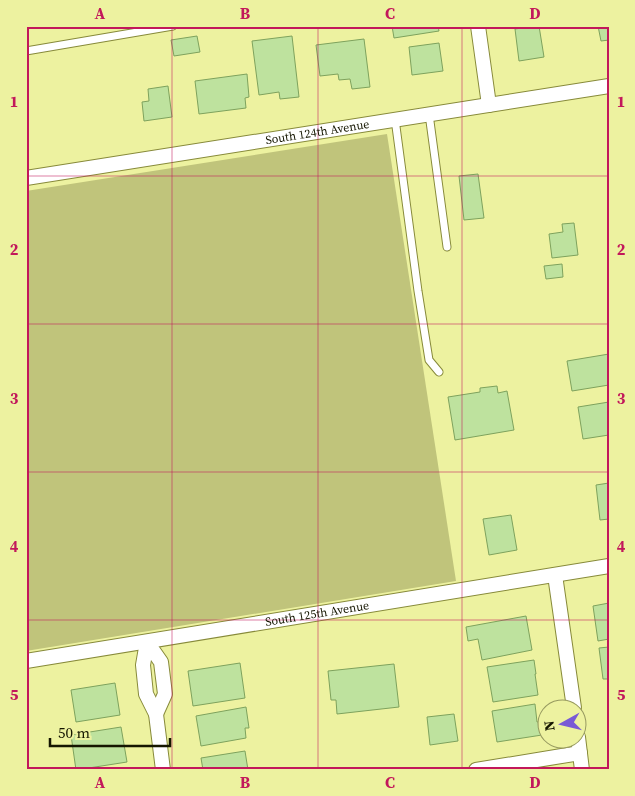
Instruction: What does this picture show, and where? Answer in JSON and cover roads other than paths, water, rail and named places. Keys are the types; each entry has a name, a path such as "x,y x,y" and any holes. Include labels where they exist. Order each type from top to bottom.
{"street":[{"path":"478,26 489,105"},
{"name":"South 124th Avenue","path":"26,178 609,86"},
{"name":"South 125th Avenue","path":"26,661 609,566"},
{"path":"555,575 573,698"},
{"path":"147,642 143,665 146,694 156,714 163,770"},
{"path":"579,748 582,770"},
{"path":"476,770 580,753"}],"lane":[{"path":"26,50 173,26"},
{"path":"429,114 447,246"},
{"path":"395,119 429,360 439,372"}]}
